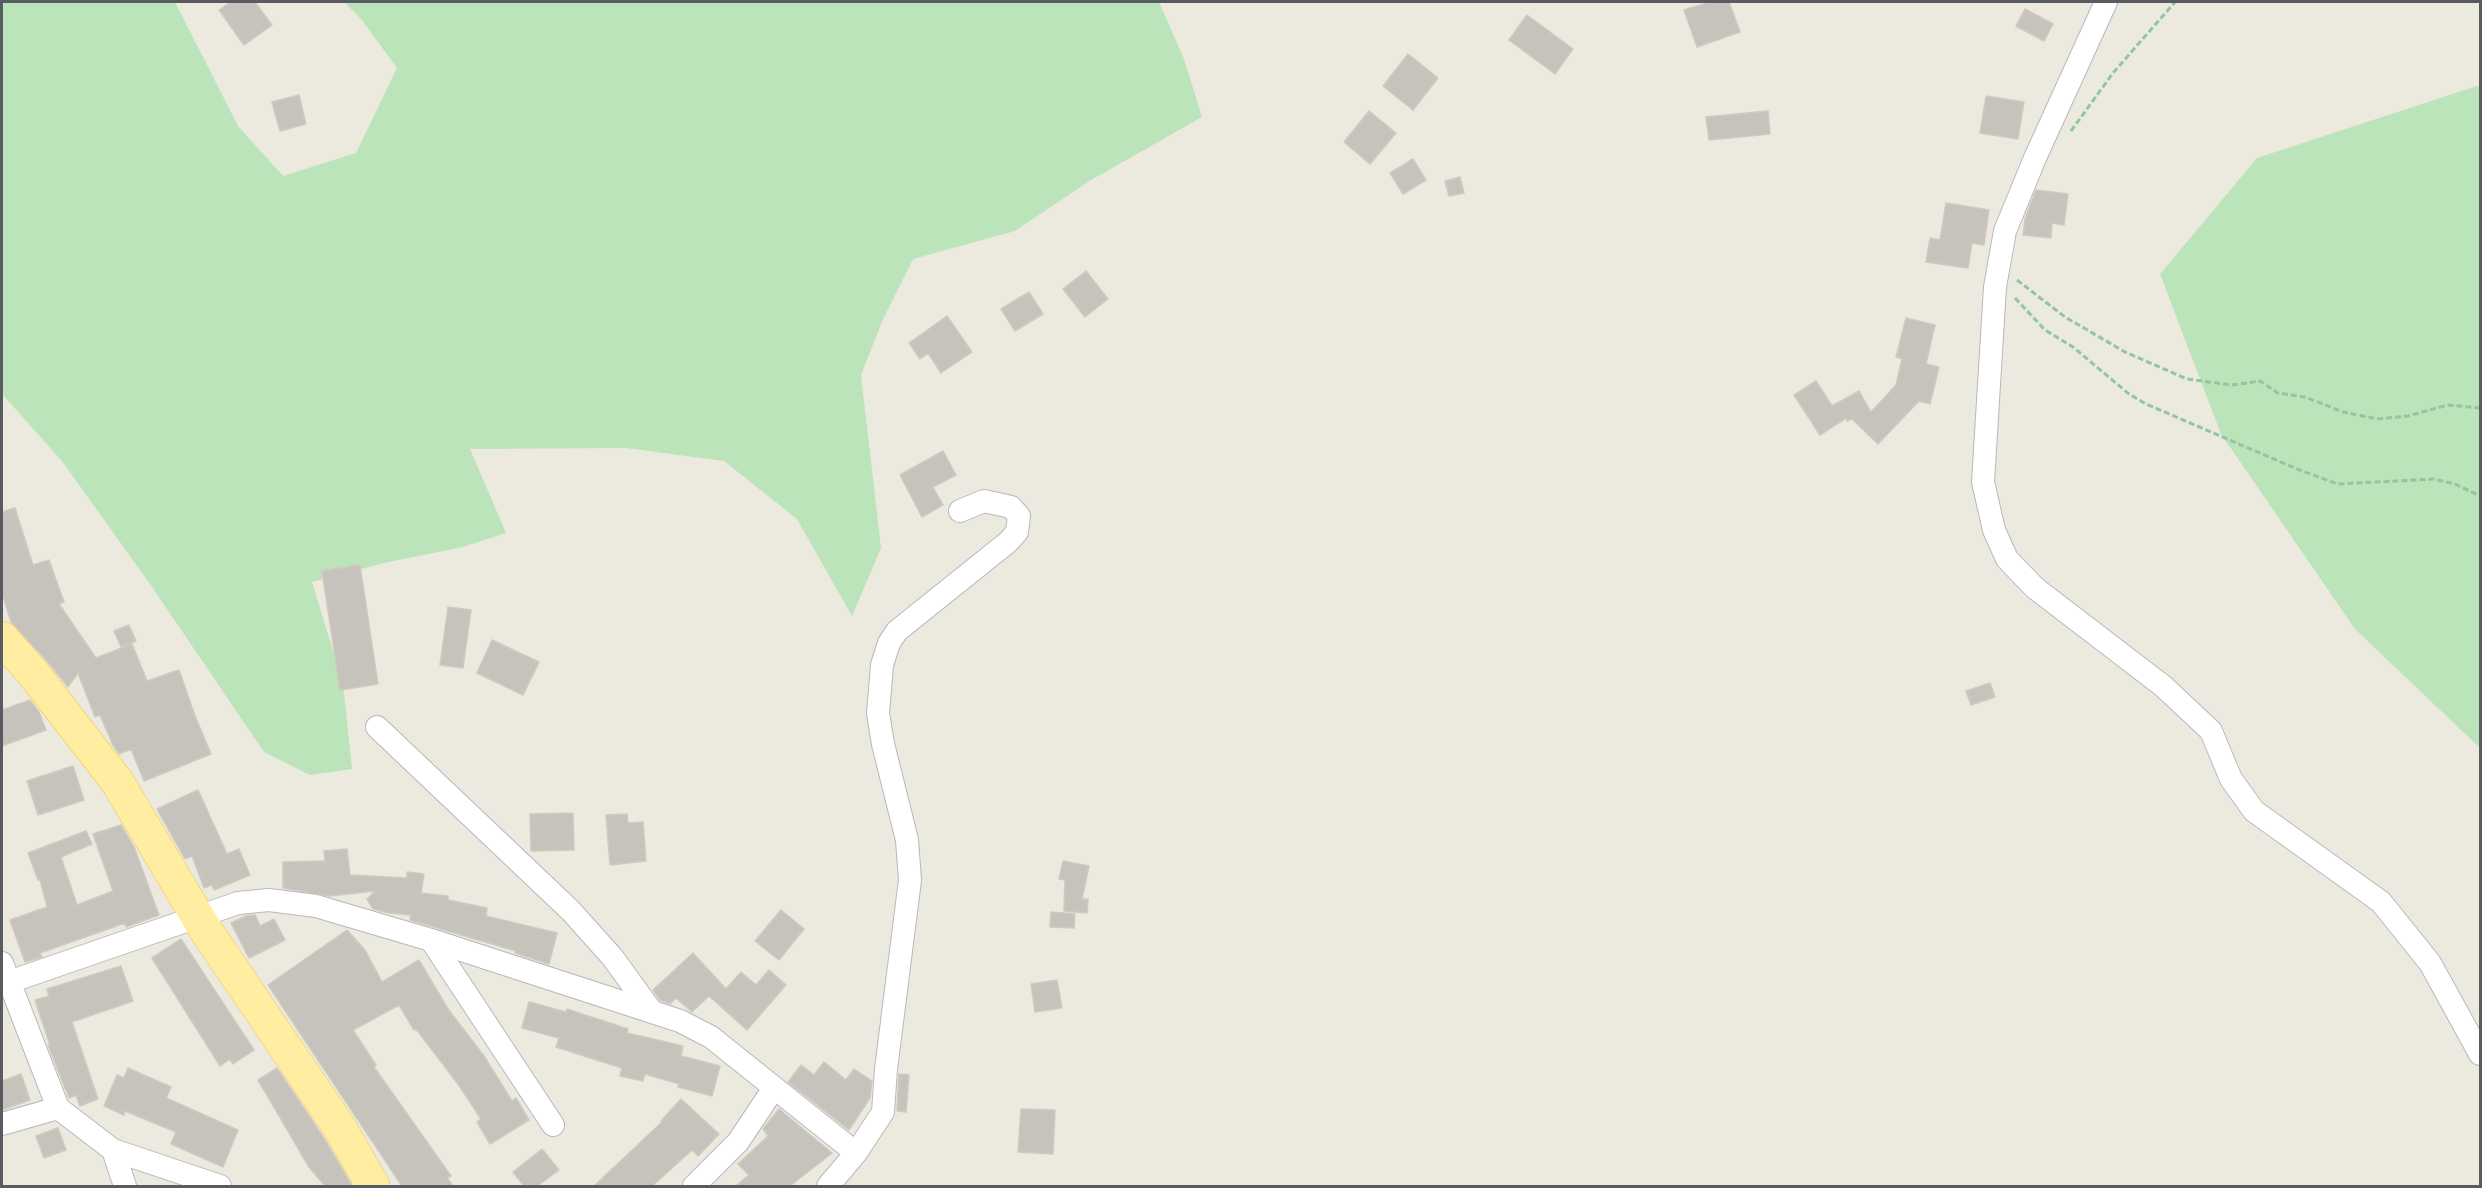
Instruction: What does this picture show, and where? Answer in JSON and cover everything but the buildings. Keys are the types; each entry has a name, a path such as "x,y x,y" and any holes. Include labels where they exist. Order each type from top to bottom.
{"main road":[{"path":"2,638 33,673 118,783 197,915 340,1128 373,1186"}],"street":[{"path":"2106,2 2035,158 2005,231 1996,277 1983,482 1994,530 2007,559 2035,588 2163,686 2211,731 2230,779 2254,811 2381,902 2430,963 2481,1054"},
{"path":"828,1186 856,1153 884,1112 886,1069 910,880 905,829 883,744 878,713 882,665 889,643 897,631 1008,542 1017,532 1018,516 1011,507 984,501 960,511"},
{"path":"377,727 571,911 613,958 652,1012"},
{"path":"220,1186 113,1150 58,1108 5,973 238,903 269,900 316,906 431,940 680,1021 711,1037 856,1153"},
{"path":"431,940 553,1125"},
{"path":"694,1186 738,1142 774,1088"},
{"path":"2,1124 58,1108"},
{"path":"113,1150 125,1186"}],"path":[{"path":"2065,137 2113,73 2175,2"},
{"path":"1996,277 2036,293 2065,317 2125,352 2187,379 2232,385 2260,381 2278,393 2305,397 2343,412 2378,419 2408,416 2448,405 2481,408"},
{"path":"1996,277 2045,330 2073,347 2129,394 2146,404 2297,469 2338,484 2434,479 2455,484 2481,496"}],"green space":[{"path":"2,2 175,2 238,126 283,176 356,153 397,68 362,20 344,2 1159,2 1184,59 1202,117 1091,180 1015,231 913,259 883,319 861,375 881,548 852,616 797,519 724,461 626,448 470,449 506,533 463,547 384,563 312,582 343,684 352,769 310,775 264,752 150,584 62,461 2,394"},
{"path":"2480,85 2480,748 2355,629 2221,434 2160,274 2257,158"}]}
